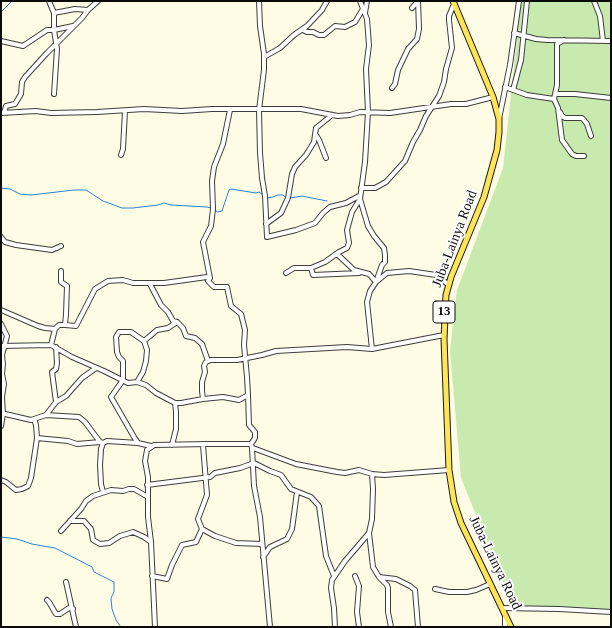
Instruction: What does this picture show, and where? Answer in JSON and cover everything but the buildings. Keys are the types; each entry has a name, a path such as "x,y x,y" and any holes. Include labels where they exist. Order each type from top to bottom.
{"main road":[{"name":"Juba-Lainya Road","path":"454,2 493,97 499,119 497,150 492,172 484,197 448,285 445,303 444,335 449,470 454,502 458,515 511,627"}],"street":[{"path":"50,1 54,13 54,30 57,44 54,94"},
{"path":"98,1 25,77 22,82 21,94 15,104 6,106 3,113 41,111 51,113 125,111 144,109 182,111 301,109 332,115 347,115 360,112 390,113 451,104 466,104 493,97"},
{"path":"259,1 260,26 264,57 264,70 259,110 260,153 262,178 266,196 267,237 296,230 314,223 330,207 360,198"},
{"path":"264,57 280,48 294,35 303,30 322,10 327,1"},
{"path":"360,1 368,24 369,45 366,69 368,112 365,167 360,198 370,229 384,248 385,262 382,265 376,282 370,291 367,302 372,349"},
{"path":"303,30 324,35 335,26 345,27 355,22 364,11 367,1"},
{"path":"412,8 418,1"},
{"path":"392,88 395,84 398,70 408,48 417,40 419,29 418,1"},
{"path":"499,119 519,1"},
{"path":"513,90 520,67 527,1"},
{"path":"594,1 600,16 603,40"},
{"path":"361,188 375,188 386,182 405,161 412,142 442,89 451,53 452,43 449,29 449,16 454,2"},
{"path":"54,13 74,9 88,10"},
{"path":"1,42 23,46 47,30 54,30 75,25"},
{"path":"514,33 536,39 611,41"},
{"path":"564,40 557,44 557,85 554,99 562,116 565,118 582,118 587,124 591,136"},
{"path":"505,88 527,95 554,99"},
{"path":"556,94 575,94 611,98"},
{"path":"558,108 562,140 572,154 576,156 584,156"},
{"path":"230,110 223,144 214,167 212,181 213,209 211,226 203,242 210,278 208,281 214,287 227,287 231,306 241,314 246,330 244,345 249,425 255,432 255,438 252,446 254,463 253,473 260,517 270,627"},
{"path":"121,155 125,111"},
{"path":"266,224 281,213 288,198 292,174 295,167 309,151 314,142 316,128 332,115"},
{"path":"316,135 326,158"},
{"path":"286,273 294,268 311,268 325,262 347,248 349,240 347,234 352,211 360,198"},
{"path":"1,237 5,242 16,245 52,250 61,246"},
{"path":"337,254 354,270 369,274 376,282"},
{"path":"311,268 313,275 363,273"},
{"path":"61,271 61,282 67,286 64,325"},
{"path":"376,282 387,273 408,272 436,275 448,285"},
{"path":"1,310 38,326 55,329 64,325 76,326 95,289 108,280 123,280 133,283 150,284 210,278"},
{"path":"150,284 161,305 168,312 173,321 177,322 184,328 186,336 195,338 202,344 208,361"},
{"path":"144,341 157,330 168,328 177,322"},
{"path":"1,324 7,336 3,346 2,355 4,364 2,374 4,384 1,426"},
{"path":"55,329 53,346 58,363 56,369 52,372 56,402"},
{"path":"137,382 143,372 146,362 144,341 131,332 119,332 116,338 117,352 123,361 123,380 111,397 138,443"},
{"path":"203,399 202,382 205,372 204,366 208,361 237,360 276,351 347,347 372,349 444,335"},
{"path":"3,346 53,346 72,357 104,370 128,383 137,382 146,385 156,393 174,403 223,397 239,400 248,396"},
{"path":"46,415 56,402 66,396 82,378 96,368"},
{"path":"172,444 176,429 176,412 174,403"},
{"path":"2,413 31,420 46,415 79,417 85,422 101,442 100,465 103,492"},
{"path":"1,480 16,490 28,486 32,478 37,438 34,419"},
{"path":"37,438 68,441 77,444 107,441 138,443 151,446 203,444 252,446 296,464 345,473 359,470 372,474 384,474 449,470"},
{"path":"203,444 207,495 198,519 202,529 236,544 262,544"},
{"path":"151,446 147,450 146,455 148,517 151,542 155,627"},
{"path":"147,486 206,477 213,475 215,472 240,468 254,463 281,475 291,489 311,497 319,506 326,556 334,576"},
{"path":"372,474 374,489 372,519 369,533 373,567 379,577 387,584 388,612 391,627"},
{"path":"61,531 81,509 86,501 103,492 111,490 123,491 134,489 148,497"},
{"path":"263,557 270,547 287,539 292,529 297,492"},
{"path":"70,520 84,522 91,529 93,540 100,544 133,532 151,542"},
{"path":"152,576 167,579 182,545 196,542 202,529"},
{"path":"335,627 331,588 332,580 345,561 369,533"},
{"path":"355,576 359,586 357,612 359,627"},
{"path":"379,577 396,579 415,590 418,627"},
{"path":"66,582 76,627"},
{"path":"435,589 449,592 473,591 490,584"},
{"path":"47,600 56,614 60,614 69,608 73,609"},
{"path":"502,608 611,612"},
{"path":"505,616 505,627"}],"green space":[{"path":"521,1 611,1 611,613 515,611 461,478 450,351 457,290 503,168"}],"waterway":[{"path":"1,12 12,1"},
{"path":"1,188 10,189 20,194 31,195 86,190 103,201 122,208 133,208 164,203 171,205 211,208"},
{"path":"214,210 218,212 222,211 229,190 231,189 256,193 259,192 263,195"},
{"path":"267,198 278,195 283,195 287,198"},
{"path":"290,198 302,196 327,201"},
{"path":"1,537 17,539 32,544 55,548 92,567 94,572 114,582 114,592 111,598 112,609 116,620 121,627"}]}
